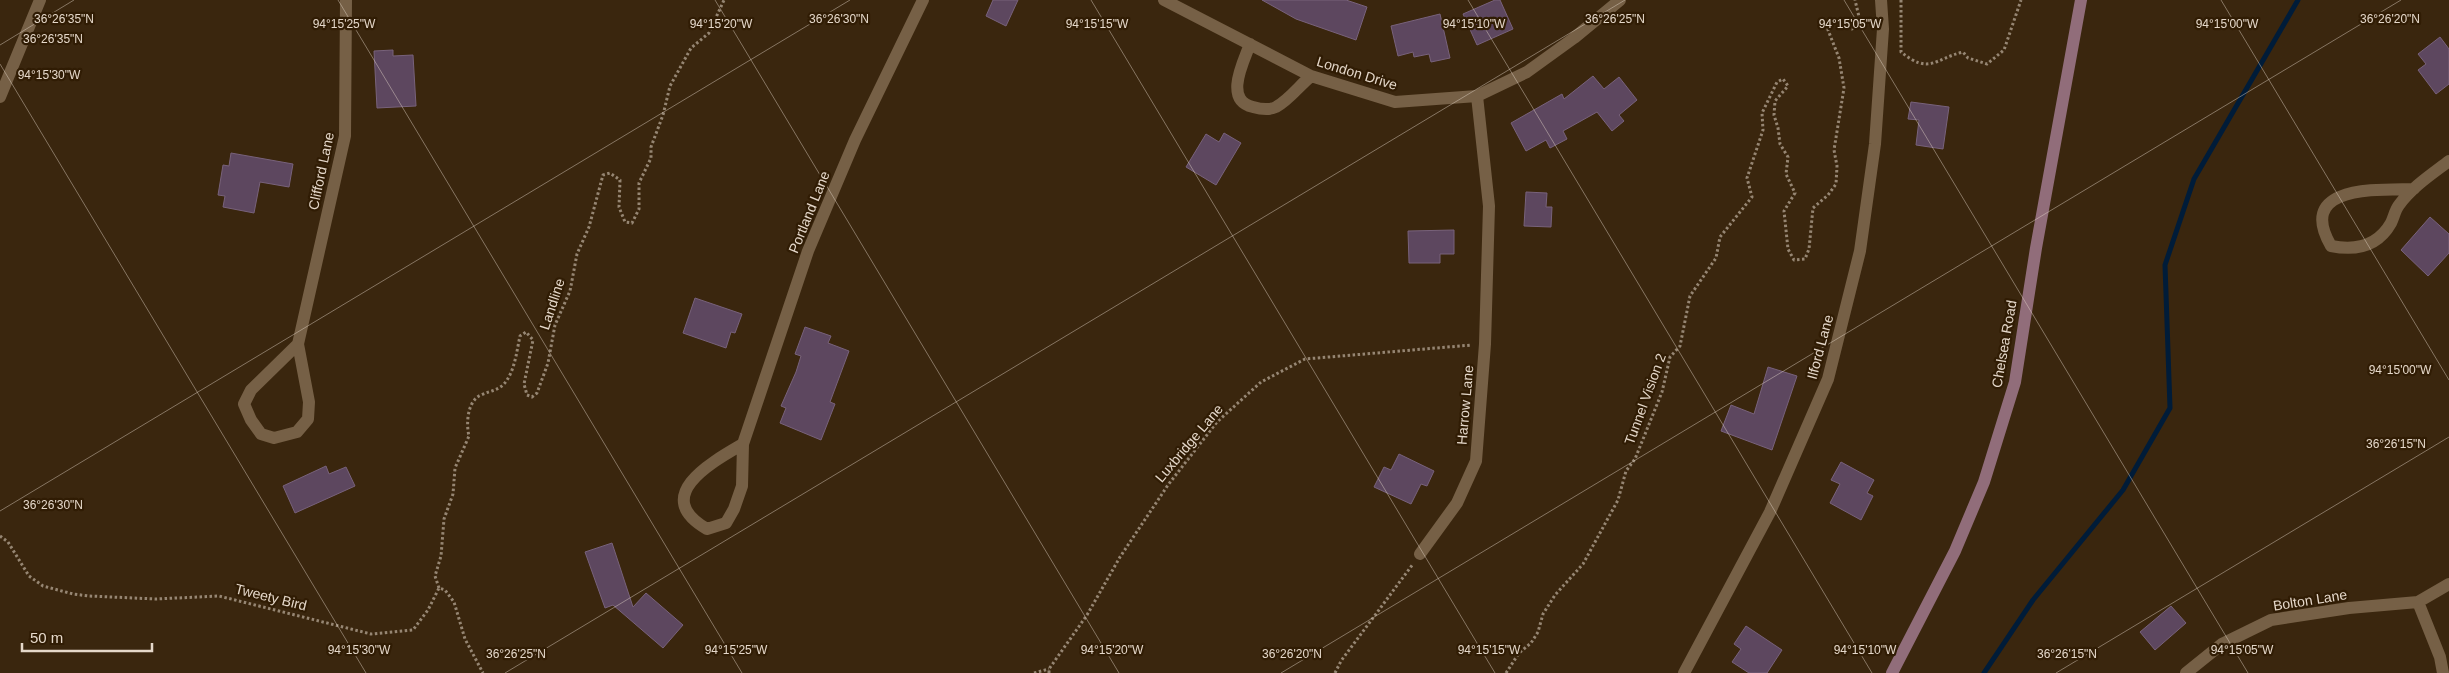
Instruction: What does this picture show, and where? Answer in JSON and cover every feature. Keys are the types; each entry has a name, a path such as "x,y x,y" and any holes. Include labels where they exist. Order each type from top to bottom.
{"street":[{"path":"0,97 40,0"},
{"name":"Clifford Lane","path":"298,344 251,390 244,404 251,420 261,434 274,438 296,432 308,419 309,402 298,344 345,136 346,0"},
{"name":"Portland Lane","path":"742,444 712,462 691,479 684,494 686,509 694,522 707,529 726,524 734,509 742,486 742,444 808,251 855,140 923,0"},
{"name":"London Drive","path":"1164,0 1311,76 1395,102 1477,96 1527,72 1574,38 1620,0"},
{"name":"Ilford Lane","path":"1684,673 1770,512 1828,379 1860,251 1876,144 1882,29 1881,0"},
{"name":"Chelsea Road","path":"1892,673 1955,551 1984,482 2014,382 2081,0"},
{"path":"1250,44 1236,83 1240,97 1250,106 1261,109 1276,108 1311,76"},
{"name":"Harrow Lane","path":"1420,554 1457,503 1476,461 1485,344 1489,206 1477,96"},
{"path":"2414,189 2360,190 2335,198 2325,211 2323,225 2325,236 2331,246 2345,249 2361,247 2381,238 2399,205 2414,189 2449,161"},
{"name":"Bolton Lane","path":"2186,673 2222,644 2271,620 2349,608 2418,602 2449,584"},
{"path":"2418,602 2440,657 2443,673"}],"path":[{"name":"Landline","path":"439,588 435,576 441,556 444,519 452,494 455,468 470,436 466,426 474,401 479,396 497,390 508,380 520,336 526,332 533,340 524,384 526,392 532,397 537,393 548,363 555,325 570,291 577,254 589,227 603,175 610,173 620,180 619,207 625,222 632,223 639,209 640,183 651,158 650,147 663,115 670,86 691,48 709,33 724,0"},
{"name":"Tunnel Vision 2","path":"1506,673 1520,653 1531,643 1538,632 1543,614 1555,596 1583,564 1618,500 1626,471 1635,460 1662,392 1670,357 1680,346 1690,296 1716,258 1720,236 1752,197 1747,178 1763,130 1762,113 1777,82 1783,79 1788,86 1775,101 1774,115 1780,144 1788,157 1786,174 1795,193 1784,211 1788,249 1794,260 1805,259 1809,249 1813,208 1836,184 1837,166 1834,150 1844,88 1839,58 1828,30 1828,23 1838,20 1852,29 1858,28 1861,24 1855,0"},
{"path":"1901,0 1901,52 1913,62 1929,65 1936,64 1952,55 1963,52 1968,58 1987,64 2004,50 2022,0"},
{"name":"Luxbridge Lane","path":"1034,673 1049,671 1087,614 1120,557 1168,485 1217,422 1261,382 1305,359 1485,344"},
{"name":"Tweety Bird","path":"0,536 8,542 29,576 43,586 89,596 229,598 371,634 414,630 428,610 439,588"},
{"path":"1335,673 1341,660 1420,554"},
{"path":"439,588 445,590 454,602 465,638 483,673"}],"building":[{"path":"993,0 1018,0 1006,26 986,16"},
{"path":"1262,0 1346,0 1367,7 1356,40 1296,19"},
{"path":"1495,0 1500,0 1513,29 1477,45 1463,14"},
{"path":"1440,14 1450,58 1431,62 1429,54 1414,57 1413,52 1398,56 1391,26"},
{"path":"2440,37 2449,49 2449,84 2436,94 2418,70 2426,64 2418,54"},
{"path":"393,50 393,56 413,55 416,106 377,108 374,51"},
{"path":"1593,76 1604,89 1619,77 1637,100 1619,115 1624,121 1612,131 1597,112 1563,131 1567,139 1550,148 1546,140 1526,151 1511,123 1562,94 1564,99"},
{"path":"1911,102 1949,107 1943,149 1916,145 1919,120 1908,119"},
{"path":"1224,133 1241,143 1216,185 1186,167 1206,134 1219,142"},
{"path":"231,153 293,164 289,187 260,182 254,213 223,207 225,196 218,195 223,165 229,166"},
{"path":"1526,192 1547,193 1546,207 1552,207 1551,227 1524,226"},
{"path":"2430,217 2449,234 2449,253 2428,276 2401,250"},
{"path":"1454,230 1454,254 1440,254 1440,263 1409,263 1408,231"},
{"path":"695,298 742,314 735,333 731,332 726,348 683,333"},
{"path":"805,327 831,336 828,343 849,351 830,402 835,404 821,440 780,423 786,408 781,406 801,356 795,354"},
{"path":"1768,367 1797,376 1772,450 1721,431 1731,405 1754,414"},
{"path":"1399,454 1434,471 1427,486 1421,484 1411,504 1374,487 1384,467 1391,470"},
{"path":"1841,462 1874,480 1867,493 1873,496 1861,520 1830,503 1840,484 1831,480"},
{"path":"326,466 329,474 346,467 355,486 295,513 283,486"},
{"path":"612,543 633,607 646,593 683,625 663,648 613,605 605,608 585,552"},
{"path":"2171,606 2186,623 2155,650 2140,632"},
{"path":"1746,626 1782,650 1767,673 1749,673 1732,662 1741,649 1734,644"}],"waterway":[{"path":"1984,673 2033,600 2123,490 2170,408 2165,265 2194,179 2298,0"}]}
